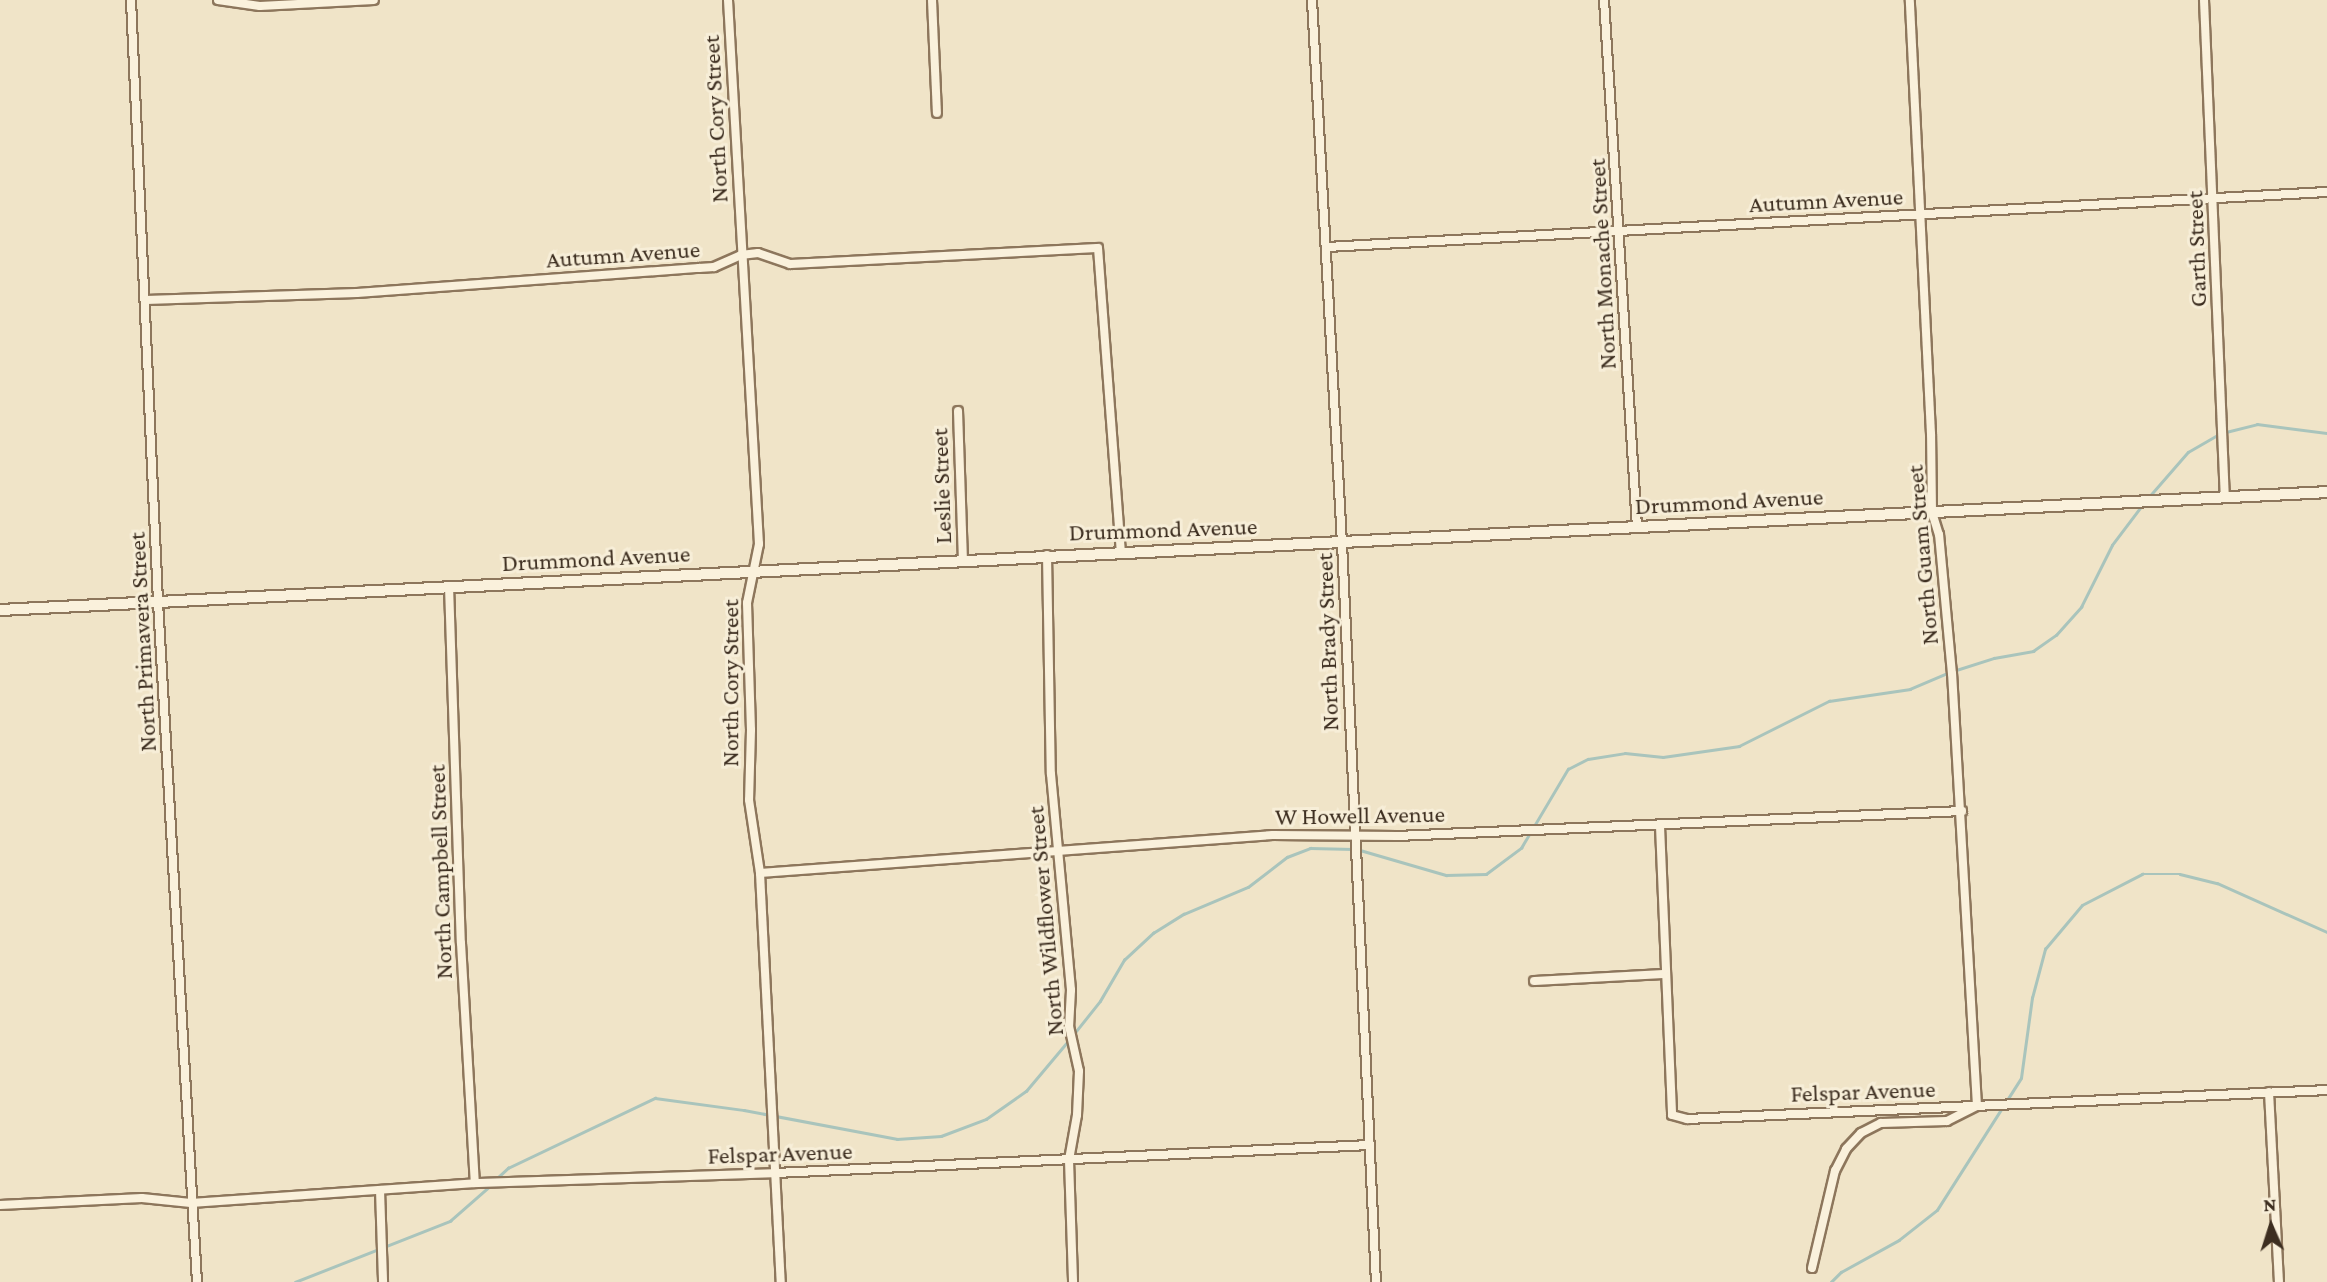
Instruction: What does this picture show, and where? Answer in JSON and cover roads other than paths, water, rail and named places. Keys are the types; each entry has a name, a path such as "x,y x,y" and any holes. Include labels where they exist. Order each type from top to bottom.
{"street":[{"name":"North Primavera Street","path":"131,0 158,602 197,1282"},
{"path":"218,0 260,6 374,0"},
{"name":"North Cory Street","path":"728,0 759,544 747,603 751,730 749,800 760,873 781,1282"},
{"path":"932,0 937,113"},
{"name":"North Brady Street","path":"1312,0 1342,543 1376,1282"},
{"name":"North Monache Street","path":"1604,0 1637,527"},
{"name":"North Guam Street","path":"1910,0 1931,434 1932,512 1940,549 1962,811 1978,1105"},
{"name":"Garth Street","path":"2204,0 2225,497"},
{"name":"Autumn Avenue","path":"1327,247 2327,192"},
{"name":"Autumn Avenue","path":"146,300 369,292 713,267 741,255 758,253 790,264 1098,247 1121,551"},
{"name":"Leslie Street","path":"958,411 963,560"},
{"name":"Drummond Avenue","path":"0,610 1121,551 1342,543 2327,492"},
{"name":"North Wildflower Street","path":"1047,555 1051,774 1071,990 1069,1026 1079,1071 1077,1115 1069,1160 1073,1282"},
{"name":"North Campbell Street","path":"449,586 461,943 475,1184"},
{"name":"W Howell Avenue","path":"760,873 1273,835 1397,836 1962,811"},
{"path":"1534,981 1664,974 1660,826"},
{"name":"Felspar Avenue","path":"1664,974 1672,1115 1687,1119 2327,1090"},
{"path":"2269,1092 2279,1282"},
{"path":"1812,1268 1835,1171 1846,1149 1861,1133 1881,1123 1947,1121 1978,1105"},
{"name":"Felspar Avenue","path":"0,1205 142,1198 191,1203 475,1184 776,1173 1370,1145"},
{"path":"380,1190 383,1282"}],"waterway":[{"path":"2226,432 2257,424 2327,433"},
{"path":"2147,499 2188,452 2219,434"},
{"path":"1360,850 1446,875 1486,874 1521,848 1568,769 1588,759 1625,753 1663,757 1739,746 1829,701 1910,689 1994,658 2033,651 2056,635 2081,607 2112,545 2143,504"},
{"path":"1073,1035 1100,1001 1124,960 1153,933 1184,914 1248,887 1287,857 1310,848 1353,849"},
{"path":"1831,1282 1841,1272 1899,1240 1937,1210 2021,1078 2032,998 2045,949 2082,905 2142,874 2180,874 2217,883 2327,932"},
{"path":"495,1180 508,1168 655,1098 744,1110 897,1139 941,1136 986,1119 1026,1091 1069,1040"},
{"path":"295,1282 450,1221 491,1185"}]}
